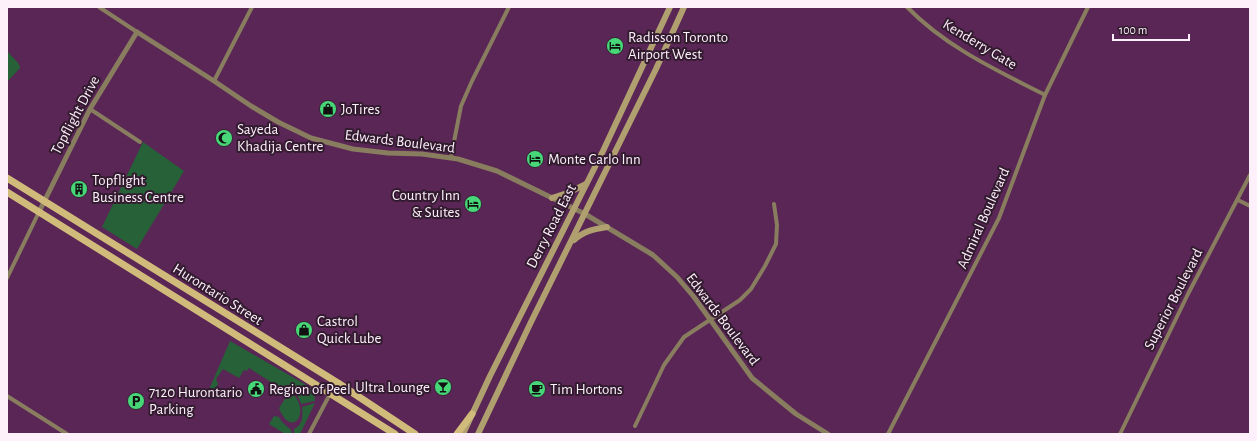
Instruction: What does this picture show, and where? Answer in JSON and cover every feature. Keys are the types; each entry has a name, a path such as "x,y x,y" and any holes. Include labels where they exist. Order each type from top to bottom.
{"main road":[{"name":"Derry Road East","path":"463,434 604,150 670,7"},
{"name":"Derry Road East","path":"478,434 531,322 656,69 684,7"},
{"path":"617,122 627,127"},
{"path":"604,150 613,155"},
{"name":"Hurontario Street","path":"7,178 338,383 415,434"},
{"path":"552,198 570,192 587,183"},
{"name":"Hurontario Street","path":"7,192 395,434"},
{"path":"571,243 585,232 596,228 607,228"},
{"path":"457,434 472,414"}],"street":[{"name":"Edwards Boulevard","path":"99,7 251,106 278,122 320,141 353,149 451,157 497,171 585,214 653,255 677,277 694,297 752,378 796,414 828,434"},
{"path":"214,81 252,7"},
{"path":"451,157 461,106 509,7"},
{"name":"Kenderry Gate","path":"907,7 936,33 981,63 1045,95"},
{"name":"Admiral Boulevard","path":"888,434 999,218 1045,95 1088,7"},
{"name":"Topflight Drive","path":"39,212 90,109 137,32"},
{"path":"90,109 140,142"},
{"name":"Superior Boulevard","path":"1120,434 1188,294 1250,175"},
{"path":"1238,200 1250,206"},
{"path":"636,426 664,365 684,337 740,300 751,289 776,244 777,225 774,204"},
{"path":"7,278 39,212"},
{"path":"309,434 330,394 338,383"},
{"path":"7,396 67,434"}],"green space":[{"path":"7,51 19,64 20,68 7,82"},
{"path":"143,142 184,171 137,249 102,227"},
{"path":"230,341 308,386 315,396 315,401 301,404 293,391 289,388 287,392 283,390 249,368 247,371 244,370 239,378 223,369 216,379 218,384 213,392 208,392"},
{"path":"290,391 297,399 300,406 298,419 294,422 289,422 284,418 279,408"},
{"path":"315,403 300,434 294,434 294,429 301,423 302,420 302,407"},
{"path":"274,416 279,417 291,430 292,434 285,434 269,424"}],"place":[{"name":"Radisson Toronto Airport West","path":"615,46"},
{"name":"JoTires","path":"328,109"},
{"name":"Sayeda Khadija Centre","path":"224,138"},
{"name":"Monte Carlo Inn","path":"535,159"},
{"name":"Topflight Business Centre","path":"79,189"},
{"name":"Country Inn & Suites","path":"473,204"},
{"name":"Castrol Quick Lube","path":"304,330"},
{"name":"Ultra Lounge","path":"443,387"},
{"name":"Region of Peel","path":"256,389"},
{"name":"Tim Hortons","path":"537,389"},
{"name":"7120 Hurontario Parking","path":"136,401"}]}
